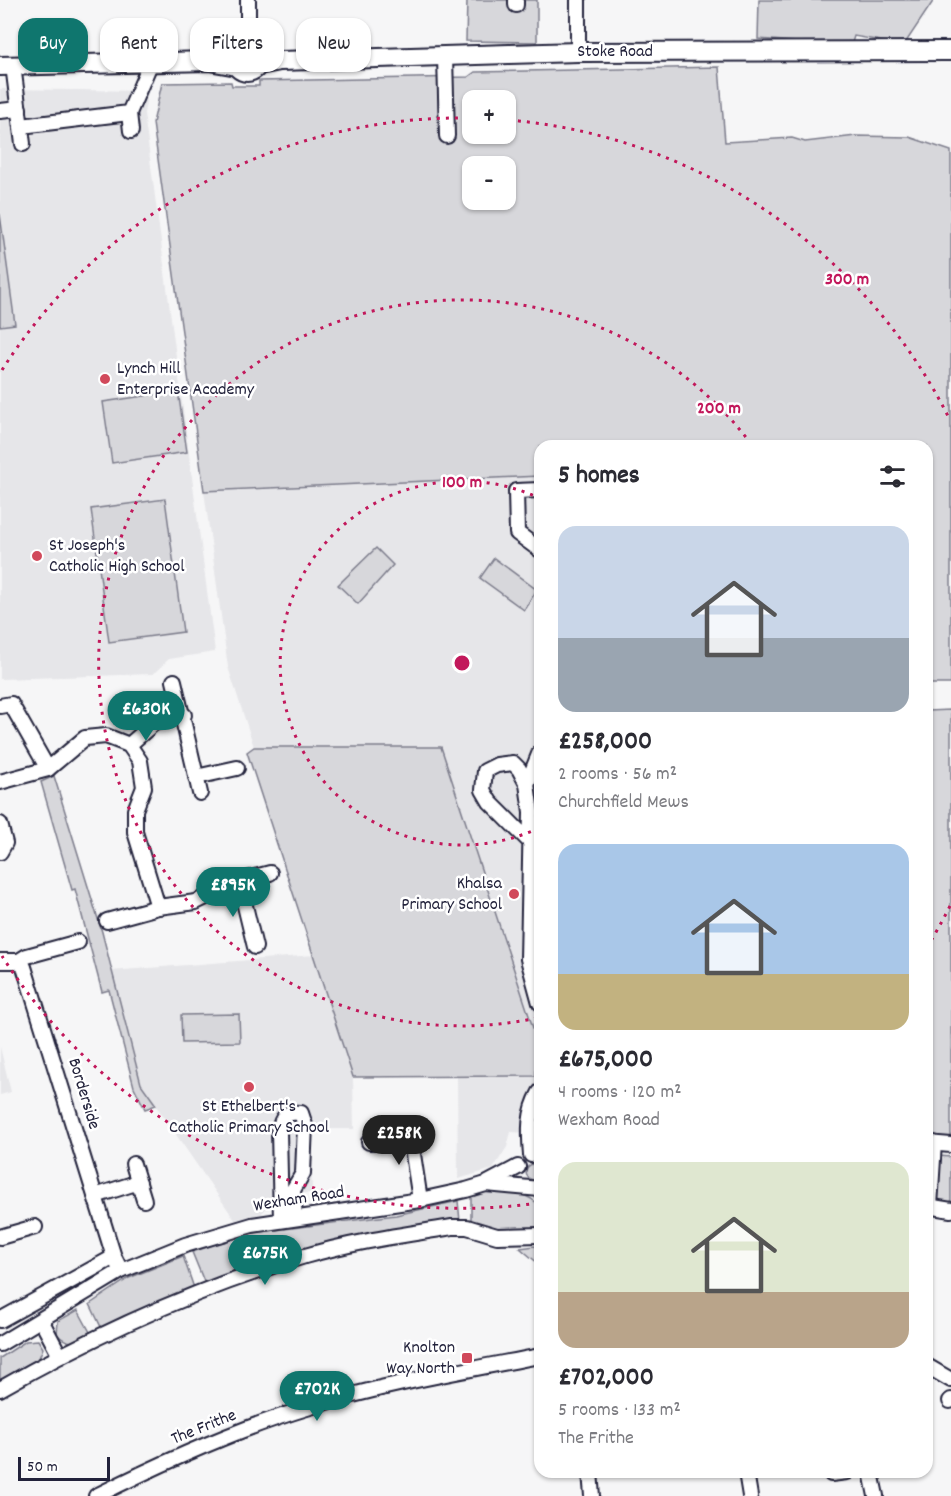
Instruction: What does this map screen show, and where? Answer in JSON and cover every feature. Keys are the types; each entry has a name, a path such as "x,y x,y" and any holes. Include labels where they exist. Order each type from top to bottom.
{"main road":[{"name":"Stoke Road","path":"284,61 578,52 951,51"},
{"name":"Stoke Road","path":"6,66 100,63"}],"street":[{"path":"248,0 248,18"},
{"path":"578,0 578,52"},
{"path":"445,56 447,136"},
{"path":"6,66 19,108 23,144"},
{"path":"131,131 129,113 147,72"},
{"path":"0,111 19,108"},
{"path":"21,126 129,113"},
{"path":"534,490 516,490 517,533 534,546"},
{"path":"174,681 184,715 200,794"},
{"path":"0,706 11,704 48,769"},
{"path":"129,745 154,723 184,715"},
{"path":"0,782 48,769 86,738 106,736 129,745 140,761 144,787 135,810 135,832 158,907"},
{"path":"529,842 490,802 483,790 485,771 497,765 523,761 534,754"},
{"path":"513,763 519,768 527,784 531,812 528,959 534,981"},
{"path":"527,784 534,766"},
{"path":"196,777 237,768"},
{"path":"0,824 5,843 0,852"},
{"path":"108,921 158,907 196,902 239,881 270,873"},
{"path":"239,881 255,947"},
{"path":"0,961 19,961 27,956 78,942"},
{"name":"Borderside","path":"19,961 24,967 114,1257 121,1271"},
{"path":"534,1103 528,1123 534,1150"},
{"path":"294,1112 301,1113 305,1125 303,1173 293,1190 288,1219 279,1131 281,1120 285,1115 294,1112"},
{"path":"412,1125 411,1141 420,1200"},
{"path":"369,1142 411,1141"},
{"path":"933,1143 951,1145"},
{"name":"Wexham Road","path":"0,1344 121,1271 185,1245 288,1219 420,1200 486,1184 534,1156"},
{"path":"133,1164 144,1200"},
{"path":"518,1167 518,1178 525,1187"},
{"path":"95,1196 139,1182"},
{"name":"Wexham Road","path":"486,1184 534,1188"},
{"path":"933,1207 951,1210"},
{"path":"0,1237 35,1227"},
{"path":"0,1389 60,1356 213,1286 307,1256 452,1227 467,1227 497,1236 534,1235"},
{"path":"0,1320 114,1257"},
{"path":"41,1320 60,1356"},
{"name":"The Frithe","path":"96,1496 209,1444 307,1408 412,1380 534,1357"},
{"path":"933,1370 951,1380"},
{"path":"590,1478 592,1496"},
{"path":"747,1478 750,1496"},
{"path":"872,1478 876,1496"}],"shaded area":[{"path":"467,0 537,0 537,42 466,41"},
{"path":"759,0 934,0 904,45 854,36 851,46 758,39"},
{"path":"719,67 725,142 792,138 805,142 856,136 909,137 951,151 951,684 933,684 933,440 534,440 534,476 204,491 153,123 162,83 231,82 232,86 259,86 259,81 468,77 475,72"},
{"name":"Lynch Hill Enterprise Academy","path":"0,89 148,91 144,113 215,652 169,659 153,674 0,679 0,326 15,324 0,214"},
{"path":"0,214 15,324 0,326"},
{"path":"178,391 187,452 112,463 103,402"},
{"name":"Khalsa Primary School","path":"534,476 534,1069 441,748 254,747 228,667 204,491"},
{"path":"165,499 183,632 109,642 91,509"},
{"path":"376,548 393,565 358,604 338,585"},
{"path":"494,558 534,588 534,595 524,610 480,578"},
{"path":"951,710 951,1141 933,1140 933,711"},
{"path":"254,747 441,747 534,1031 534,1076 353,1077 247,752"},
{"path":"54,776 102,932 141,1084 156,1105 145,1109 134,1087 109,990 102,992 75,889 72,890 41,782"},
{"name":"St Ethelbert's Catholic Primary School","path":"314,955 353,1077 354,1129 311,1129 312,1193 293,1193 277,1197 261,1214 235,1220 141,1084 111,971"},
{"path":"239,1014 240,1042 182,1043 181,1015"},
{"path":"0,1047 11,1092 0,1095"},
{"name":"Khalsa Primary School","path":"457,1076 534,1076 534,1134 511,1132 507,1147 493,1169 458,1179"},
{"path":"939,1156 951,1157 951,1203 938,1200"},
{"path":"534,1164 534,1180 528,1178 526,1172 528,1166"},
{"path":"490,1190 517,1194 534,1200 534,1229 497,1230 471,1222 471,1195"},
{"path":"458,1201 460,1221 205,1284 192,1252 252,1233 396,1215"},
{"path":"534,1246 534,1260 520,1248"},
{"path":"183,1256 194,1288 102,1329 90,1304 129,1278"},
{"path":"78,1310 91,1334 78,1341 70,1342 57,1334 58,1321"},
{"path":"38,1340 43,1348 39,1358 0,1381 0,1358 26,1341"}],"place":[{"name":"Lynch Hill Enterprise Academy","path":"105,379"},
{"name":"St Joseph's Catholic High School","path":"37,556"},
{"name":"Khalsa Primary School","path":"514,894"},
{"name":"St Ethelbert's Catholic Primary School","path":"249,1087"},
{"name":"Knolton Way North","path":"467,1358"}]}
